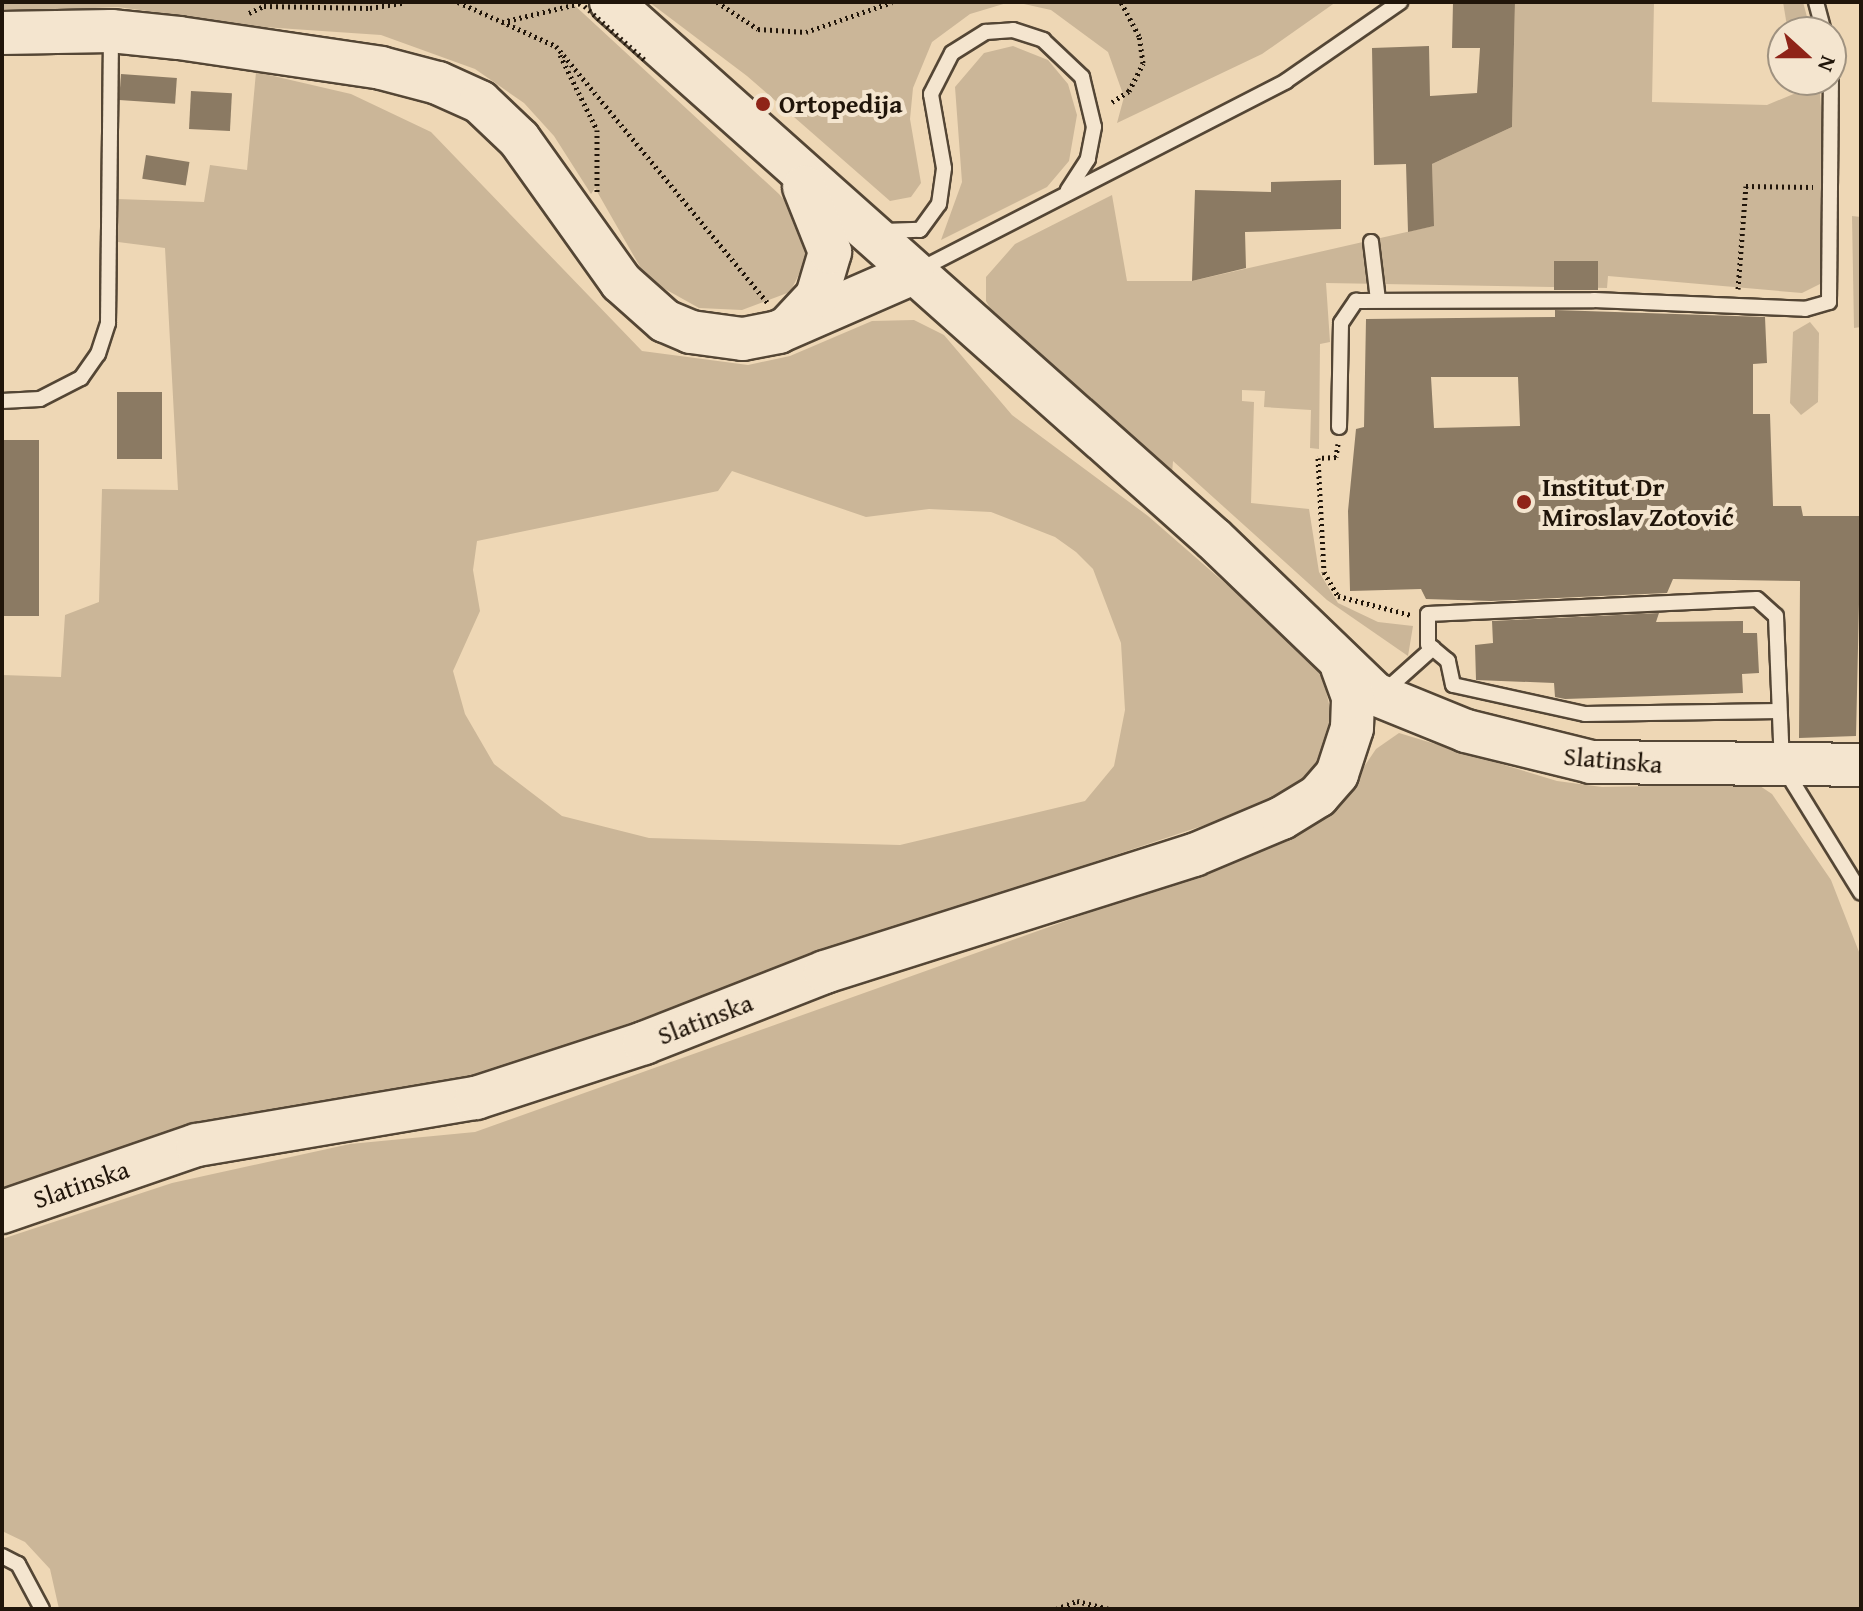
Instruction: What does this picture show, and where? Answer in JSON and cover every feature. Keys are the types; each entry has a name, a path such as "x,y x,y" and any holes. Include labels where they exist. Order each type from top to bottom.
{"street":[{"path":"611,2 654,55 775,152 1214,539 1342,667"},
{"path":"2,33 111,31 381,68 438,83 480,102 519,139 621,282 665,321 719,338 913,273"},
{"path":"775,152 819,212 830,252 817,296 778,318"},
{"name":"Slatinska","path":"1342,667 1375,694 1466,731 1591,762 1861,765"},
{"name":"Slatinska","path":"1342,667 1353,697 1352,728"},
{"name":"Slatinska","path":"2,1212 197,1145 476,1098 644,1043 825,972 1194,855 1318,796 1337,774 1352,728 1375,694"}],"lane":[{"path":"913,273 1068,190 1286,81 1400,2"},
{"path":"2,401 40,399 81,378 98,354 108,323 111,31"},
{"path":"835,204 893,233 910,234 929,221 943,188 931,94 939,70 967,40 999,31 1043,40 1073,63 1087,88 1092,144 1068,190"},
{"path":"1339,427 1341,323 1356,301 1805,309 1829,302 1834,189 1832,96"},
{"path":"1371,242 1378,300"},
{"path":"1779,711 1585,714 1453,685 1448,661 1433,648 1428,617 1757,599 1776,616 1782,765 1861,893"},
{"path":"1375,694 1399,684 1433,648"},
{"path":"2,1556 18,1564 42,1609"}],"path":[{"path":"237,19 264,6 370,8 406,2"},
{"path":"458,2 556,46 778,318"},
{"path":"502,22 583,2 654,55"},
{"path":"717,2 758,29 806,32 892,2"},
{"path":"1112,102 1129,91 1143,63 1139,36 1121,2"},
{"path":"556,46 597,130 600,181 594,207"},
{"path":"1737,306 1746,186 1834,189"},
{"path":"1339,427 1336,457 1318,458 1324,572 1338,596 1428,617"},
{"path":"1056,1609 1077,1601 1108,1609"}],"shaded area":[{"path":"2,2 571,2 779,194 801,220 811,251 790,292 742,310 699,308 647,279 595,188 591,194 554,136 524,103 475,69 381,35 263,27 118,7 2,12"},
{"path":"649,2 1010,2 970,14 932,42 913,88 910,119 921,183 911,197 890,201 747,76"},
{"path":"1015,2 1336,2 1262,54 1117,123 1124,97 1108,52 1051,10"},
{"path":"1515,2 1654,2 1652,102 1767,105 1789,96 1820,96 1826,175 1824,282 1802,293 1608,276 1607,288 1326,283 1330,342 1320,344 1319,449 1310,448 1311,410 1264,407 1265,391 1242,390 1242,401 1254,402 1251,503 1309,509 1319,572 1338,603 1378,622 1413,626 1408,656 1327,600 1173,461 1171,487 996,319 986,301 986,277 1015,244 1112,195 1127,281 1192,281 1433,226 1432,164 1512,127"},
{"path":"1783,2 1803,2 1807,16 1785,16"},
{"path":"1013,46 1048,60 1068,84 1077,115 1069,161 1047,187 941,240 962,182 955,87 984,53"},
{"path":"256,72 351,94 431,132 642,351 748,365 790,356 872,321 914,320 944,335 1012,415 1148,516 1311,658 1323,678 1333,721 1331,742 1313,774 1262,806 836,948 511,1066 421,1089 219,1118 2,1197 2,675 61,677 65,615 99,602 102,489 178,490 165,248 118,242 117,199 204,202 210,165 247,170","holes":["732,471 866,517 929,509 991,512 1055,537 1093,569 1121,643 1125,710 1114,766 1085,801 900,845 649,838 562,816 494,764 465,714 453,671 480,611 473,570 477,541 718,491"]},
{"path":"1852,216 1861,217 1861,327 1854,328"},
{"path":"1810,322 1819,333 1818,402 1801,415 1790,403 1793,332"},
{"path":"1399,733 1557,781 1602,787 1757,784 1772,794 1831,880 1861,957 1861,1609 59,1609 50,1569 25,1542 2,1531 2,1239 172,1183 350,1144 475,1132 1116,903 1301,831 1353,783 1376,749"}],"building":[{"path":"1453,2 1515,2 1512,127 1432,164 1434,226 1408,232 1406,164 1374,165 1372,48 1429,46 1430,96 1477,93 1480,48 1452,48"},
{"path":"121,74 177,78 175,104 119,100"},
{"path":"191,91 232,93 230,131 189,129"},
{"path":"146,155 189,162 186,186 142,179"},
{"path":"1341,180 1341,229 1245,232 1246,268 1192,281 1195,190 1271,192 1271,182"},
{"path":"1554,261 1598,261 1598,290 1554,290"},
{"path":"1555,310 1765,317 1767,363 1753,364 1753,414 1770,414 1773,506 1801,506 1803,516 1861,516 1856,736 1799,738 1800,581 1673,579 1667,593 1491,601 1426,599 1421,589 1350,591 1348,511 1356,429 1364,427 1366,319 1555,317","holes":["1431,377 1518,377 1520,426 1434,428"]},
{"path":"117,392 162,392 162,459 117,459"},
{"path":"2,440 39,440 39,616 2,616"},
{"path":"1659,613 1656,622 1743,621 1743,633 1757,633 1759,673 1742,674 1743,693 1565,699 1555,697 1554,683 1476,680 1475,645 1493,643 1492,621"}],"place":[{"name":"Ortopedija","path":"763,104"},
{"name":"Institut Dr Miroslav Zotović","path":"1524,502"}]}
